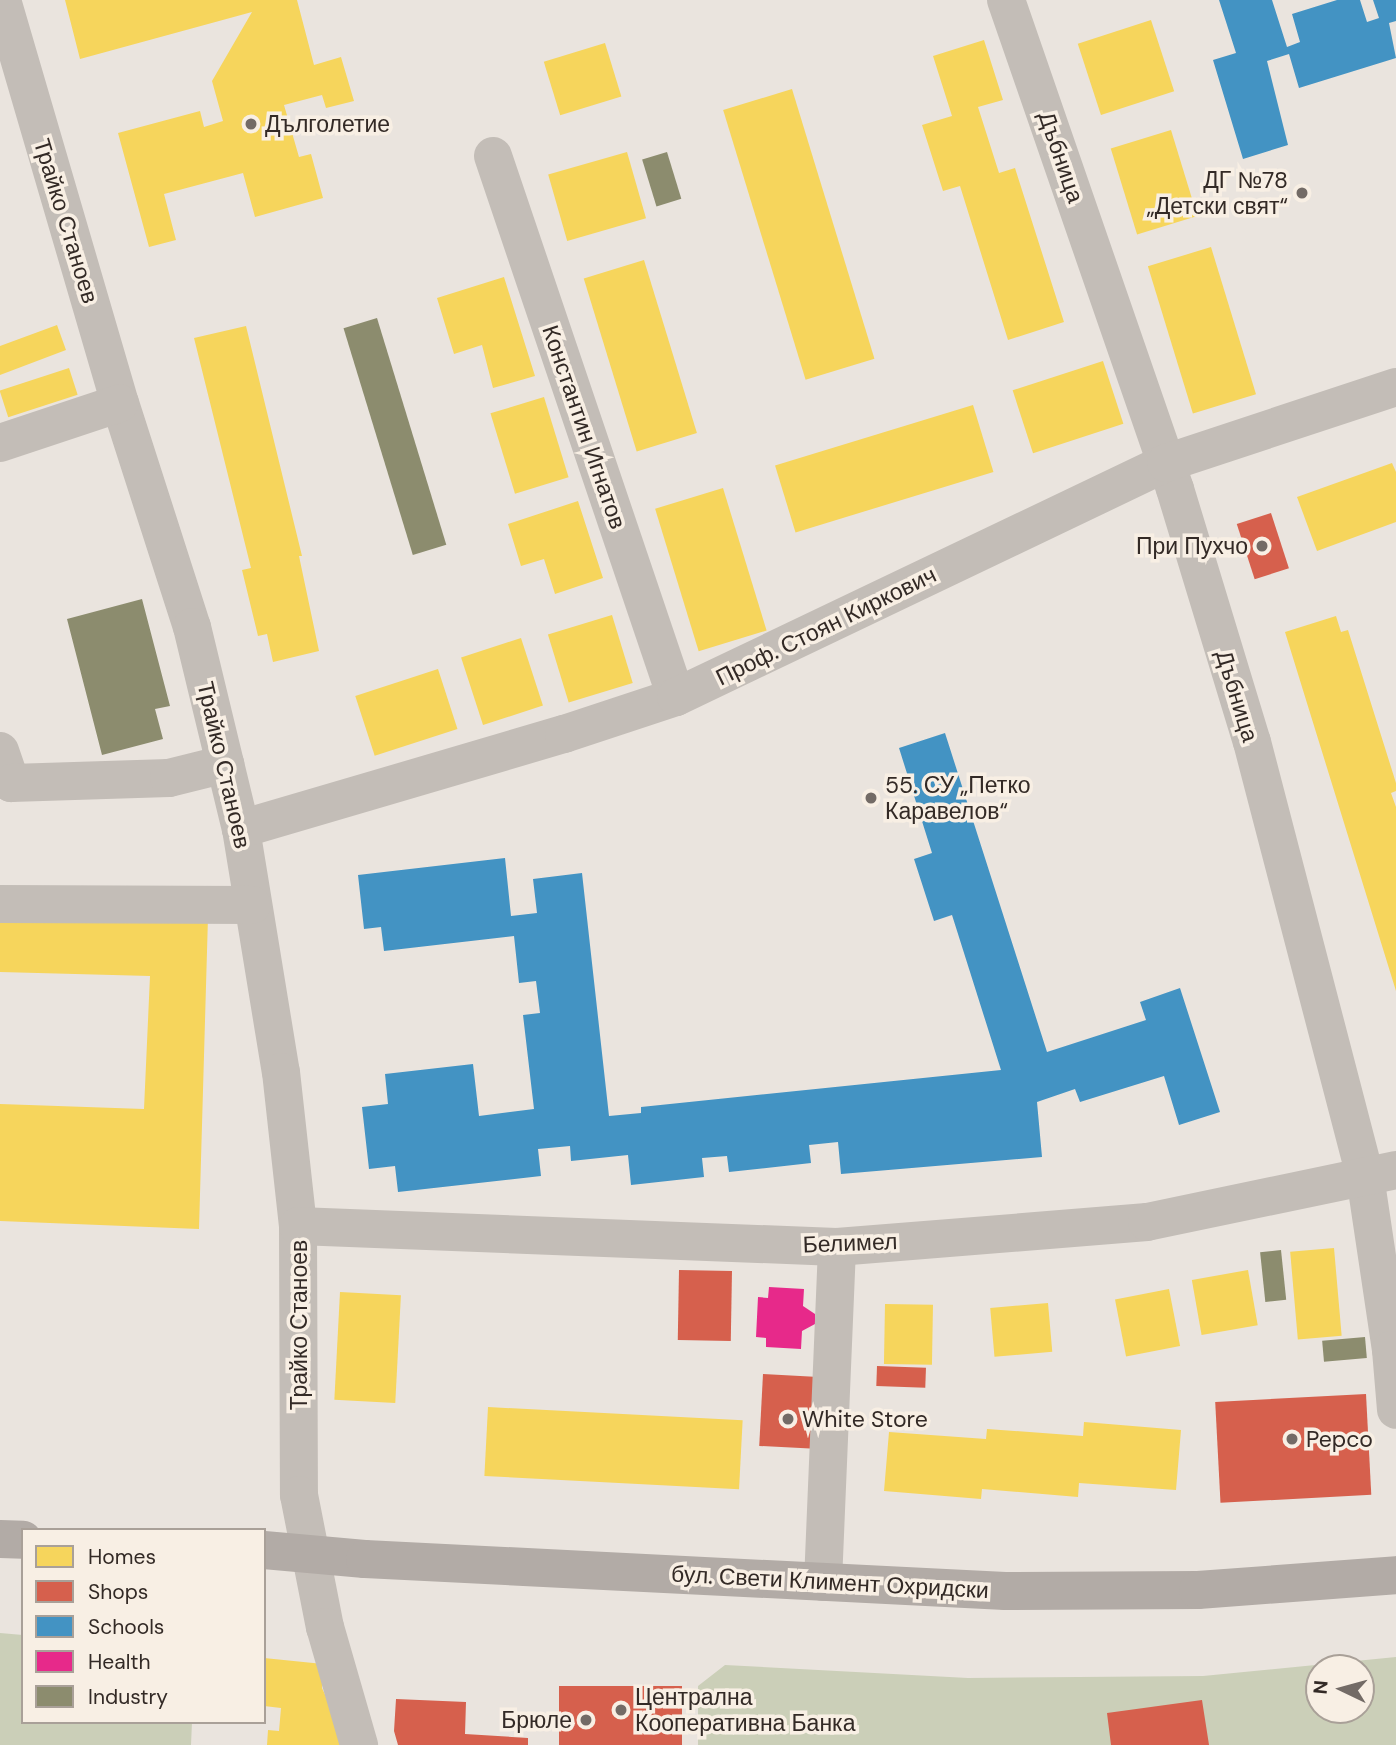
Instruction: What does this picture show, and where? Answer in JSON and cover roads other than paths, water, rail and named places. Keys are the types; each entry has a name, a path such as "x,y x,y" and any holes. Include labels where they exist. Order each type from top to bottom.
{"main road":[{"path":"0,1539 21,1540"},
{"name":"бул. Свети Климент Охридски","path":"266,1550 1005,1591 1198,1590 1396,1575"}],"street":[{"name":"Трайко Станоев","path":"2,0 120,403 192,627 241,829 281,1072 298,1226 299,1495 325,1627 359,1745"},
{"name":"Дъбница","path":"1006,0 1166,463 1380,1173 1396,1410"},
{"name":"Константин Игнатов","path":"493,156 676,697"},
{"name":"Проф. Стоян Киркович","path":"241,829 564,734 676,697 1166,463 1396,387"},
{"path":"0,443 120,403"},
{"path":"0,751 11,783 169,778 225,764"},
{"path":"0,904 252,905"},
{"name":"Белимел","path":"298,1226 838,1247 1147,1222 1380,1173"},
{"path":"822,1582 838,1247"}],"place":[{"name":"Дълголетие","path":"251,124"},
{"name":"ДГ №78 „Детски свят“","path":"1302,193"},
{"name":"При Пухчо","path":"1262,546"},
{"name":"55. СУ „Петко Каравелов“","path":"871,798"},
{"name":"White Store","path":"788,1419"},
{"name":"Pepco","path":"1292,1439"},
{"name":"Централна Кооперативна Банка","path":"621,1710"},
{"name":"Брюле","path":"586,1720"}]}
